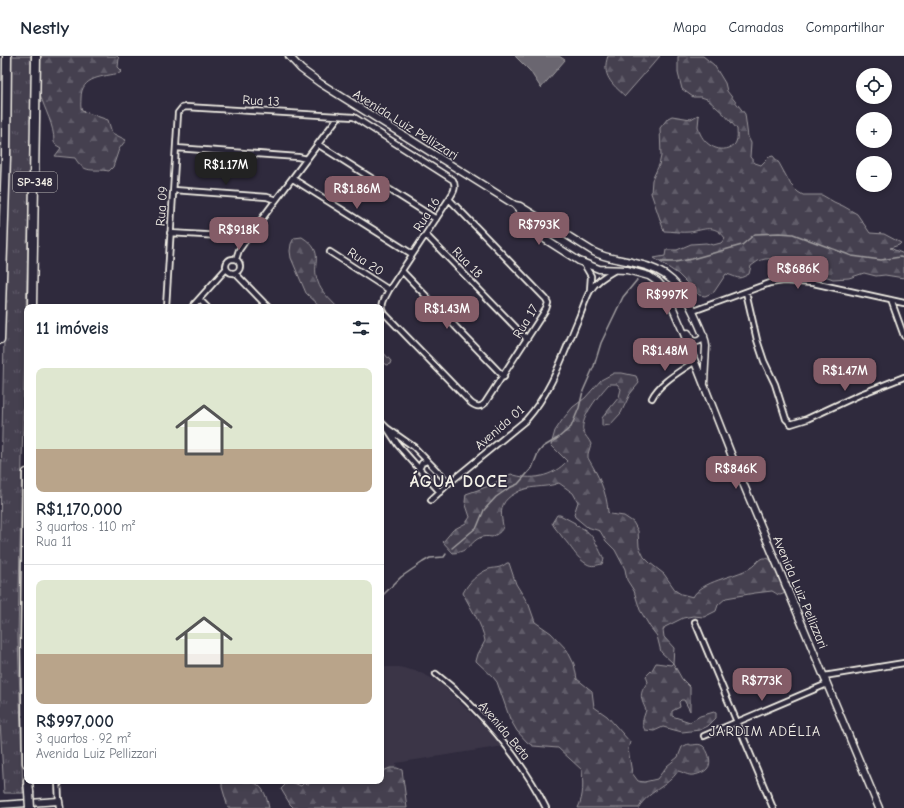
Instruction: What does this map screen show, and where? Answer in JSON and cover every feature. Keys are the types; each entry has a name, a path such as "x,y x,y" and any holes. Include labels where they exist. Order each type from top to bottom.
{"highway":[{"name":"SP-348","path":"0,339 6,156 6,56"},
{"name":"SP-348","path":"32,304 36,56"},
{"path":"28,784 30,808"}],"main road":[{"name":"Avenida Luiz Pellizzari","path":"289,56 301,69 320,83 515,205 542,236 584,264 599,269 631,271 649,276 658,282 668,296 682,328 735,464 879,808"},
{"name":"Avenida Luiz Pellizzari","path":"515,205 520,206 602,256 636,263 657,270 670,278 686,296 704,336 706,346 704,384"},
{"path":"542,236 545,228 552,226"},
{"path":"682,328 687,331 693,341 698,341 704,336"},
{"path":"0,805 59,805"}],"street":[{"name":"Rua 13","path":"182,108 186,107 354,118 453,180 456,185"},
{"name":"Rua 09","path":"166,304 178,113 182,108"},
{"path":"236,259 239,250 246,240 339,116"},
{"path":"319,144 436,219"},
{"path":"176,148 308,159"},
{"path":"293,179 412,254"},
{"name":"Rua 16","path":"383,304 412,254 455,190 456,185"},
{"path":"174,190 267,197 276,200"},
{"name":"Rua 17","path":"449,199 546,299 548,303 546,309 504,377 486,403 479,407"},
{"path":"170,232 238,237 246,240"},
{"name":"Rua 18","path":"426,235 527,339"},
{"name":"Rua 20","path":"330,252 390,290"},
{"path":"195,304 226,269 227,261 233,258 236,259"},
{"path":"236,259 240,266 240,269 236,273"},
{"name":"Avenida 01","path":"431,500 449,483 526,420 544,397 590,290 591,276 584,264"},
{"path":"226,269 230,273 236,273 265,304"},
{"name":"Avenida 01","path":"590,290 603,277 615,270"},
{"path":"402,271 504,377"},
{"path":"693,311 770,283 799,281 904,303"},
{"path":"746,292 756,340 775,384 786,418 791,424 807,419 861,394 904,377"},
{"path":"199,299 204,304"},
{"path":"891,300 904,336"},
{"name":"Rua 16","path":"384,313 471,403 479,407"},
{"path":"652,398 655,392 662,385 695,361"},
{"path":"384,425 414,447 449,483"},
{"path":"387,428 407,456 440,492"},
{"path":"398,445 404,439"},
{"path":"407,456 414,447"},
{"path":"419,469 422,463 427,461"},
{"path":"695,622 773,808"},
{"path":"824,676 904,663"},
{"name":"Avenida Beta","path":"436,674 451,685 502,740 536,788 546,808"},
{"path":"704,736 827,684"},
{"path":"58,784 59,805"}],"shaded area":[{"path":"515,56 559,56 565,60 541,88 530,71"},
{"path":"384,667 399,667 419,672 435,680 442,685 504,746 396,763 398,779 384,777"}],"green space":[{"path":"10,56 31,56 32,93 26,304 24,304 24,385 18,636 23,793 4,793 0,722 0,529"},
{"path":"36,56 117,56 119,58 118,67 122,71 120,73 89,81 82,91 81,98 82,111 108,120 112,133 126,140 119,149 113,167 109,171 86,169 82,167 75,158 55,156 61,148 54,142 51,123 40,94"},
{"path":"608,56 660,56 625,96 609,79 606,69"},
{"path":"678,56 703,56 714,65 725,83 727,91 745,114 748,137 751,143 750,157 755,163 761,165 769,157 773,156 779,163 791,185 798,192 803,195 822,195 857,214 870,233 884,234 901,243 890,248 904,254 904,278 885,275 876,276 864,273 849,278 833,279 817,273 802,263 785,258 765,259 758,261 751,266 749,274 742,277 738,278 726,274 714,292 705,296 699,295 678,274 654,258 665,256 666,250 677,250 691,244 706,243 713,245 721,243 725,238 717,230 713,229 690,232 664,231 651,193 652,180 659,165 661,156 660,128 668,118 672,116 691,119 698,115 699,131 705,141 709,144 719,149 724,149 733,146 737,139 737,129 725,115 707,99 693,97 682,89 678,73"},
{"path":"302,237 314,248 316,253 316,275 319,286 334,304 318,304 306,293 291,258 291,244 294,238"},
{"path":"384,353 391,361 390,364 386,365 384,363"},
{"path":"614,373 636,376 639,383 630,394 621,413 610,425 602,426 602,418 619,397 621,389 617,384 609,384 588,413 583,425 583,431 591,444 588,458 604,491 608,512 610,514 624,516 633,522 638,531 639,547 644,557 664,574 676,591 693,597 703,587 744,571 752,567 763,558 769,559 777,566 784,583 785,593 781,595 778,595 772,591 726,598 718,605 716,611 704,617 693,616 683,618 665,627 663,630 664,637 674,648 673,663 661,652 657,636 640,610 634,591 627,580 625,569 615,550 606,541 600,531 587,527 575,517 574,514 578,502 573,493 559,483 525,489 510,496 502,508 502,530 492,537 485,536 480,538 465,550 453,553 443,542 453,530 466,523 470,517 465,502 466,494 489,486 511,474 533,477 548,474 555,471 567,461 551,445 555,431 573,407 585,398 601,380"},
{"path":"557,515 560,515 575,523 576,526 582,528 590,534 604,559 602,564 594,566 589,565 577,555 552,523"},
{"path":"509,563 516,584 529,605 535,622 551,633 567,650 574,664 577,679 592,691 594,707 607,716 630,742 628,749 632,773 638,781 644,782 657,779 667,766 678,757 682,747 688,744 699,744 705,748 710,760 709,766 706,770 698,774 691,775 678,771 674,777 642,802 639,808 578,808 583,785 582,770 558,748 533,746 527,742 517,731 510,719 497,682 476,661 485,641 484,634 463,593 471,582 481,573 489,569 500,567"},
{"path":"656,663 671,665 673,663 682,679 690,687 690,711 684,700 681,700 679,702 680,707 672,711 672,716 690,722 700,716 714,712 716,713 716,718 708,726 700,730 682,732 663,727 654,731 645,730 643,718 646,710 641,695 648,682 646,676"},
{"path":"390,768 402,770 407,808 294,808 281,789 286,784 296,784 301,786 303,784 384,784 384,771"},
{"path":"222,784 257,784 263,790 269,808 228,808"}],"waterway":[{"path":"661,262 675,262 692,259 742,245 755,234 779,233 793,234 852,256 881,260 900,257 904,258"},
{"path":"452,548 477,527 484,510 496,497 518,484 532,468 538,453 543,447 558,438 571,427 601,343 623,297 637,280"},
{"path":"384,594 401,577 423,562 430,558 444,557 446,554"}],"district":[{"name":"ÁGUA DOCE","path":"459,481"},
{"name":"JARDIM ADÉLIA","path":"765,731"}]}
